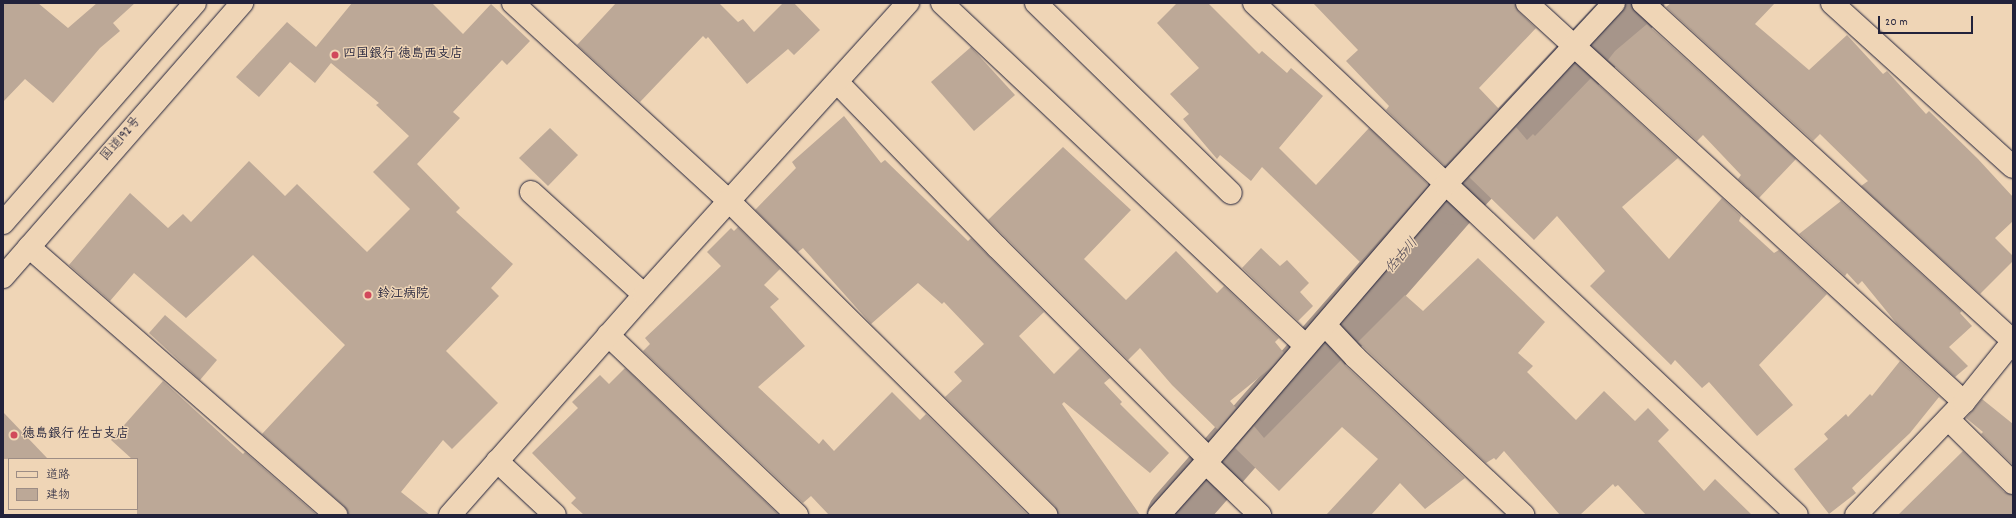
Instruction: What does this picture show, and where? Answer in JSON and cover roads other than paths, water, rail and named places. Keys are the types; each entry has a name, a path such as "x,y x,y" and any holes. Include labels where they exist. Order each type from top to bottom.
{"main road":[{"path":"3,223 195,3"},
{"name":"国道192号","path":"3,277 242,3"},
{"path":"513,3 728,200 1046,515"},
{"path":"450,515 728,200 908,3"},
{"path":"942,3 1306,346"},
{"path":"1036,3 1231,193"},
{"path":"1254,3 1797,515"},
{"path":"1527,3 1964,402"},
{"path":"1159,515 1211,467 1306,346 1332,332 1452,191 1581,52 1614,3"},
{"path":"1832,3 2013,167"},
{"path":"1644,4 2013,341 1964,402 1856,515"},
{"path":"837,82 1211,467 1260,515"},
{"path":"531,192 644,295"},
{"path":"29,247 336,515"},
{"path":"1332,332 1523,515"},
{"path":"608,335 797,515"},
{"path":"1948,419 2013,483"},
{"path":"497,461 555,515"}],"waterway":[{"name":"佐古川","path":"1175,515 1454,196 1635,3"}],"place":[{"name":"四国銀行 徳島西支店","path":"335,55"},
{"name":"鈴江病院","path":"368,295"},
{"name":"徳島銀行 佐古支店","path":"14,435"}]}
